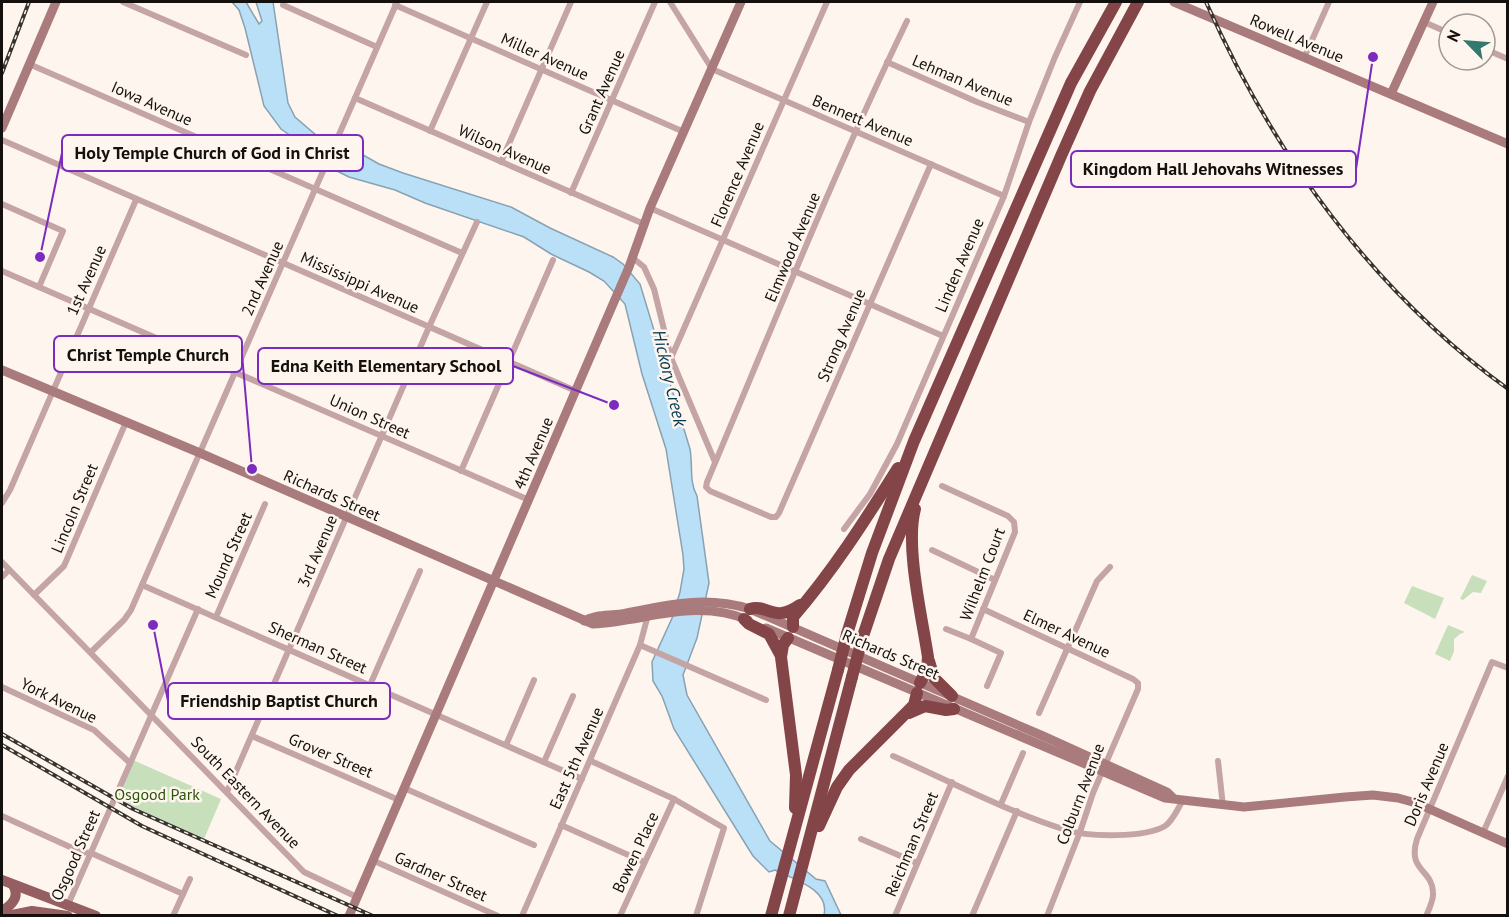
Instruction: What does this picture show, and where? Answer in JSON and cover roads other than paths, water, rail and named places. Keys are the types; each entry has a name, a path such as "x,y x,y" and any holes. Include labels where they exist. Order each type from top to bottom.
{"highway":[{"path":"771,915 847,634 872,553 914,441 1071,84 1116,2"},
{"path":"790,910 862,639 889,559 1090,91 1136,4"},
{"path":"792,834 796,775 781,657 783,645 791,633 793,617 809,599 866,520 914,441"},
{"path":"927,467 913,517 912,546 928,657 934,678 952,696"},
{"path":"781,657 769,634 749,624 747,614 755,607 780,614 792,611 809,599"},
{"path":"808,845 815,836 837,788 849,770 914,705 927,669 928,657"},
{"path":"905,715 925,706 946,710 954,709"}],"main road":[{"path":"2,880 67,912"},
{"path":"2,911 15,899 16,891 13,885"},
{"path":"7,915 32,911 96,915"}],"street":[{"path":"2,128 56,2"},
{"path":"123,2 137,4 246,55"},
{"path":"430,131 487,2"},
{"path":"501,162 571,2"},
{"name":"Grant Avenue","path":"571,192 655,2"},
{"path":"670,2 712,69"},
{"name":"4th Avenue","path":"349,915 631,263 650,208 741,2"},
{"name":"Florence Avenue","path":"671,358 827,2"},
{"name":"Linden Avenue","path":"844,529 870,494 885,467 1004,196 1029,122 1080,2"},
{"name":"Rowell Avenue","path":"1174,2 1508,144"},
{"path":"1304,58 1329,2"},
{"path":"1391,94 1433,2"},
{"name":"Miller Avenue","path":"396,3 684,132"},
{"name":"2nd Avenue","path":"91,652 124,620 142,585 396,3"},
{"path":"283,5 377,47"},
{"name":"Elmwood Avenue","path":"706,487 796,271 907,21"},
{"path":"1424,22 1437,28"},
{"name":"Lehman Avenue","path":"887,62 977,102 1029,122"},
{"name":"Iowa Avenue","path":"29,64 462,253"},
{"name":"Bennett Avenue","path":"712,69 1004,196"},
{"name":"Wilson Avenue","path":"355,98 644,224"},
{"name":"Mississippi Avenue","path":"2,140 576,391"},
{"name":"Strong Avenue","path":"706,487 710,491 771,517 776,517 779,513 931,164"},
{"name":"1st Avenue","path":"2,503 10,490 136,200"},
{"path":"2,204 63,231 39,287"},
{"path":"650,208 943,336"},
{"name":"3rd Avenue","path":"227,792 477,222"},
{"path":"461,471 553,260"},
{"path":"631,263 644,267 654,289 671,358 715,462"},
{"name":"Union Street","path":"2,271 529,500"},
{"name":"Richards Street","path":"2,370 200,453 593,624 614,623 673,607 731,603 747,614 871,672 952,696 1165,798 1244,807 1373,795 1398,798 1429,809 1508,844"},
{"name":"Lincoln Street","path":"34,595 64,566 126,422"},
{"name":"Wilhelm Court","path":"942,486 1008,516 1014,522 1015,532 971,639 1001,653 987,686"},
{"name":"Mound Street","path":"216,617 265,504"},
{"path":"932,550 994,580"},
{"name":"South Eastern Avenue","path":"2,562 304,872 357,897"},
{"path":"1039,713 1098,581 1110,567"},
{"path":"2,577 9,570"},
{"path":"370,685 420,571"},
{"name":"Sherman Street","path":"142,585 437,713 582,779"},
{"name":"Osgood Street","path":"67,912 198,609"},
{"name":"Elmer Avenue","path":"983,609 1134,679 1138,683"},
{"name":"East 5th Avenue","path":"522,915 640,645 648,612"},
{"path":"946,629 971,639"},
{"path":"640,645 766,700"},
{"name":"Doris Avenue","path":"1426,915 1434,892 1414,860 1414,847 1492,662 1508,668"},
{"path":"506,745 534,680"},
{"name":"Colburn Avenue","path":"1047,915 1138,688 1138,683"},
{"name":"York Avenue","path":"2,687 94,730 130,763"},
{"name":"Richards Street","path":"919,688 954,709 1104,768"},
{"path":"544,762 573,696"},
{"name":"Grover Street","path":"252,736 399,800"},
{"path":"1001,804 1023,753"},
{"path":"893,756 1068,831 1137,834 1153,831 1167,825 1178,799"},
{"path":"591,760 674,799 724,828 696,915"},
{"path":"1218,761 1223,806"},
{"path":"1483,833 1508,776"},
{"name":"Reichman Street","path":"895,915 952,782"},
{"path":"404,788 534,845"},
{"name":"Bowen Place","path":"620,915 674,799"},
{"path":"972,915 1017,811"},
{"path":"2,816 81,852 91,852 183,894"},
{"path":"561,825 644,862"},
{"path":"861,839 917,863"},
{"name":"Gardner Street","path":"372,860 498,915"},
{"path":"173,915 190,879"}],"water":[{"path":"232,2 246,2 259,24 262,21 256,2 273,2 288,103 295,117 316,135 342,143 379,164 403,173 511,207 613,257 623,264 640,284 690,449 692,479 697,496 709,583 697,638 683,675 687,695 770,841 816,879 825,881 841,915 824,915 824,906 816,892 800,881 775,870 769,872 753,856 674,729 662,696 653,681 652,662 673,616 680,592 684,569 683,555 666,449 642,374 625,304 604,281 551,254 524,237 425,203 395,190 349,177 335,170 281,129 264,106 245,28 239,10"}],"railway":[{"path":"2,73 29,2"},
{"path":"1206,2 1262,112 1295,165 1331,215 1370,263 1413,308 1459,350 1508,389"},
{"path":"2,734 133,809 373,916"},
{"path":"2,745 142,826 338,916"}],"place":[{"name":"Kingdom Hall Jehovahs Witnesses","path":"1373,57"},
{"name":"Holy Temple Church of God in Christ","path":"40,257"},
{"name":"Edna Keith Elementary School","path":"614,405"},
{"name":"Christ Temple Church","path":"252,469"},
{"name":"Friendship Baptist Church","path":"153,625"}],"water label":[{"name":"Hickory Creek","path":"670,378"}],"park label":[{"name":"Osgood Park","path":"157,794"}]}
